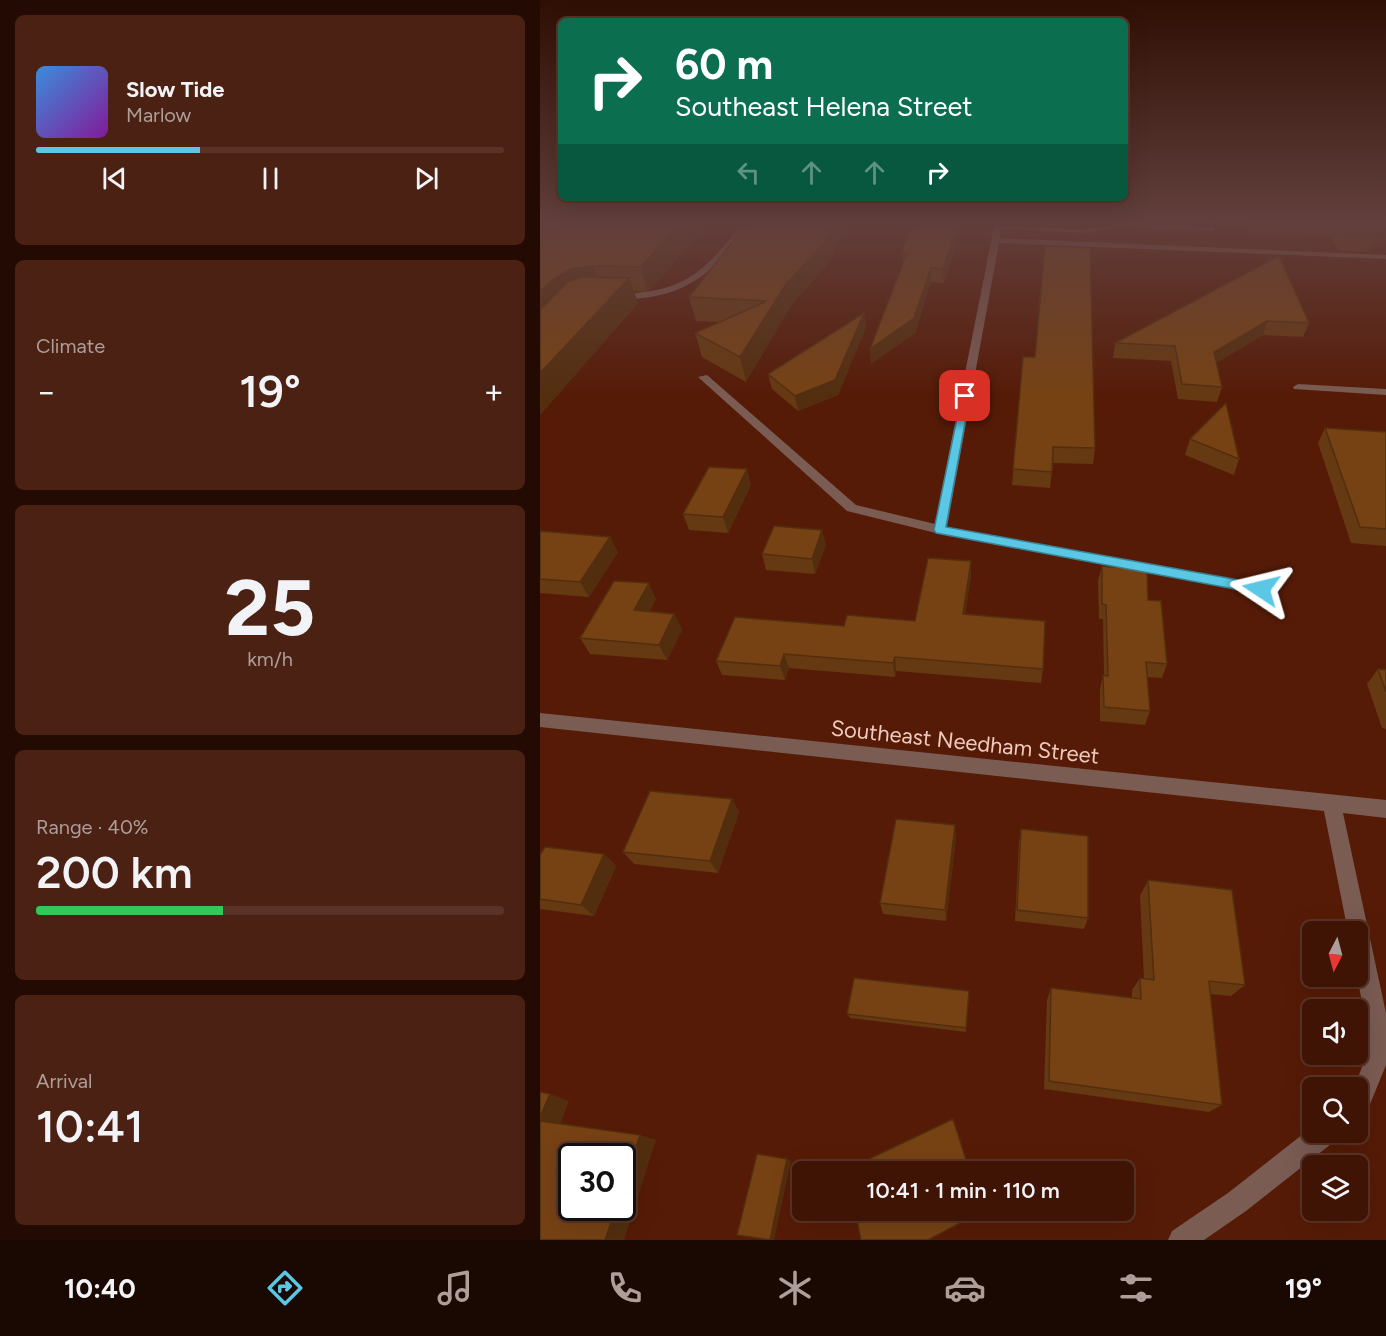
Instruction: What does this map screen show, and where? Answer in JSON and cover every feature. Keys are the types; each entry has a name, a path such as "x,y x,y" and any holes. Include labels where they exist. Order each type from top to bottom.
{"street":[{"path":"609,297 640,298 660,295 678,289 693,280"},
{"path":"940,530 987,280"},
{"path":"703,377 852,508 940,530 1261,589"},
{"path":"1298,387 1386,392"},
{"name":"Southeast Needham Street","path":"540,720 1386,809"},
{"path":"1332,804 1376,1018 1377,1059 1368,1081"},
{"path":"1181,1240 1237,1202 1312,1143"}],"building":[{"path":"540,280 552,280 552,280 540,291"},
{"path":"574,280 627,280 540,373 540,310 568,282"},
{"path":"702,280 790,280 740,357 695,333 767,301 689,297"},
{"path":"897,280 927,280 914,318 870,349"},
{"path":"1042,280 1091,280 1095,448 1053,447 1052,472 1013,469 1023,357 1035,357"},
{"path":"1234,280 1290,280 1309,323 1267,321 1214,352 1222,387 1182,384 1175,346 1115,343"},
{"path":"864,313 835,380 795,396 768,374"},
{"path":"1226,403 1239,459 1190,439"},
{"path":"1325,428 1386,432 1386,529 1360,527"},
{"path":"709,467 747,469 723,517 683,514"},
{"path":"774,526 822,530 812,559 762,554"},
{"path":"540,531 610,537 580,582 540,579"},
{"path":"928,558 971,561 963,614 1045,621 1043,669 895,657 893,663 784,654 780,666 716,661 735,617 844,626 847,615 915,621"},
{"path":"1102,566 1147,570 1148,600 1161,601 1167,664 1146,662 1150,711 1104,707 1103,675 1108,676 1106,605 1102,604"},
{"path":"614,581 649,583 634,610 674,614 659,645 580,638"},
{"path":"1378,669 1386,670 1386,692"},
{"path":"650,791 732,799 710,861 623,852"},
{"path":"896,819 955,825 945,910 880,903"},
{"path":"1021,829 1088,836 1088,918 1017,910"},
{"path":"545,847 604,854 581,905 540,899 540,855"},
{"path":"1148,880 1232,890 1245,985 1209,981 1222,1105 1049,1081 1051,988 1141,999 1140,978 1154,980"},
{"path":"854,978 969,991 966,1028 847,1014"},
{"path":"540,1092 550,1094 540,1117"},
{"path":"953,1119 966,1161 865,1161"},
{"path":"540,1121 640,1135 636,1147 636,1143 558,1143 558,1221 612,1221 605,1240 540,1240"},
{"path":"757,1154 787,1159 770,1240 737,1235"},
{"path":"857,1221 964,1221 928,1240 861,1240"}],"route":[{"path":"965,396 940,530 1261,589"}]}
